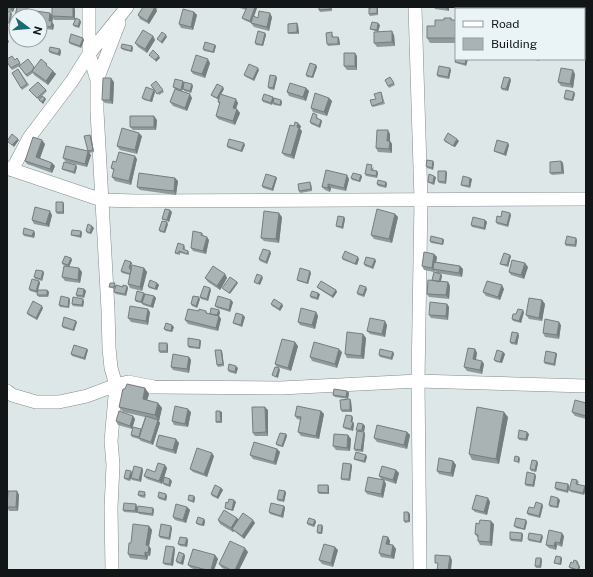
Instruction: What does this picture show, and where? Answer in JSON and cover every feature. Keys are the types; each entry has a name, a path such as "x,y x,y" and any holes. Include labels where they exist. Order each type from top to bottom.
{"street":[{"path":"89,7 89,54 97,80 97,111 109,348 111,368 116,385 111,441 113,465 111,508 112,570"},
{"path":"415,7 421,200 418,381 420,570"},
{"path":"125,10 89,54 72,81 29,138 9,169 102,200 586,199"},
{"path":"97,80 125,10"},
{"path":"7,391 12,395 36,402 59,402 87,396 128,382 154,387 281,388 418,381 586,386"}],"building":[{"path":"17,7 28,7 28,8"},
{"path":"52,7 73,7 73,17 52,16"},
{"path":"143,7 155,7 147,21 138,15"},
{"path":"247,7 255,7 250,21 242,18"},
{"path":"319,7 330,7 331,9 319,10"},
{"path":"377,7 377,13 369,14 369,8"},
{"path":"183,9 194,12 191,27 179,24"},
{"path":"7,11 8,23 7,23"},
{"path":"259,11 270,13 267,27 251,23 253,16 258,18"},
{"path":"48,13 50,13 49,21 52,21 51,27 48,26"},
{"path":"76,18 80,20 78,26 73,25"},
{"path":"444,18 451,18 451,20 455,20 455,38 427,38 427,26 435,26 435,20 444,20"},
{"path":"372,22 378,23 377,30 370,29"},
{"path":"297,23 297,32 288,33 288,24"},
{"path":"143,30 153,36 145,49 135,43"},
{"path":"258,31 265,33 262,45 255,43"},
{"path":"392,31 392,42 374,43 374,32"},
{"path":"162,32 166,35 161,42 157,39"},
{"path":"332,32 332,37 338,37 338,44 327,44 326,33"},
{"path":"586,32 586,50 585,50"},
{"path":"71,34 83,38 80,46 69,42"},
{"path":"205,42 215,45 213,52 203,49"},
{"path":"122,44 132,46 131,51 121,48"},
{"path":"50,47 60,49 58,54 49,51"},
{"path":"153,50 159,56 155,60 149,55"},
{"path":"344,53 355,53 355,66 344,66"},
{"path":"196,55 208,59 202,74 191,71"},
{"path":"12,56 15,60 17,58 20,63 11,68 7,62 7,59"},
{"path":"28,59 34,67 32,71 26,75 19,66"},
{"path":"41,59 53,71 46,81 32,71"},
{"path":"455,60 466,60 465,64 455,62"},
{"path":"310,63 316,65 312,77 306,75"},
{"path":"249,64 258,68 253,79 244,75"},
{"path":"439,66 450,68 448,77 437,75"},
{"path":"561,68 573,70 570,84 558,82"},
{"path":"18,69 27,84 21,88 12,73"},
{"path":"270,75 276,76 273,88 268,87"},
{"path":"390,77 394,83 388,86 385,80"},
{"path":"504,77 510,78 506,89 501,88"},
{"path":"103,78 111,78 110,100 102,100"},
{"path":"175,79 183,81 181,90 173,87"},
{"path":"156,81 163,90 157,94 151,85"},
{"path":"38,82 46,90 37,98 29,90"},
{"path":"184,82 192,84 190,91 183,89"},
{"path":"290,83 306,88 303,97 287,92"},
{"path":"217,84 223,87 217,98 211,95"},
{"path":"146,87 154,90 150,101 142,98"},
{"path":"175,89 190,94 185,108 170,102"},
{"path":"566,90 574,92 572,100 564,98"},
{"path":"381,92 383,102 372,106 370,100 376,99 374,94"},
{"path":"315,93 329,98 324,112 311,108"},
{"path":"220,94 236,99 233,108 237,109 233,121 216,116 220,102 218,102"},
{"path":"264,94 273,97 271,103 262,100"},
{"path":"42,96 45,98 42,102 39,100"},
{"path":"274,98 281,100 280,105 273,103"},
{"path":"313,113 317,115 316,118 321,120 319,126 310,122"},
{"path":"130,116 154,116 154,127 130,127"},
{"path":"295,122 298,123 297,127 299,128 291,155 282,153 290,125 294,126"},
{"path":"122,128 139,133 135,150 117,146"},
{"path":"377,130 388,130 387,141 390,141 389,149 376,148"},
{"path":"448,133 457,139 453,146 444,140"},
{"path":"12,134 18,139 12,145 7,141"},
{"path":"90,135 93,150 88,151 84,136"},
{"path":"33,137 42,140 36,157 52,163 50,169 25,161"},
{"path":"229,139 244,143 241,151 227,146"},
{"path":"497,140 508,143 504,154 494,151"},
{"path":"66,146 88,151 85,164 63,158"},
{"path":"119,152 135,156 129,181 112,177 114,169 111,168 113,161 116,162"},
{"path":"427,160 433,161 432,168 426,166"},
{"path":"561,161 562,172 550,173 550,162"},
{"path":"64,162 76,165 74,172 62,169"},
{"path":"367,164 372,165 371,170 377,171 376,176 365,174"},
{"path":"326,170 347,175 344,188 328,184 328,188 322,187"},
{"path":"438,171 446,171 445,182 438,181"},
{"path":"139,173 175,178 174,191 137,187"},
{"path":"353,173 361,175 359,181 351,178"},
{"path":"266,174 276,177 272,189 262,186"},
{"path":"429,174 434,176 433,183 428,182"},
{"path":"463,176 470,178 469,186 461,185"},
{"path":"378,180 386,182 385,186 377,184"},
{"path":"310,182 311,189 299,191 298,184"},
{"path":"56,202 63,202 63,212 56,212"},
{"path":"35,207 50,211 46,224 32,220"},
{"path":"165,209 170,210 167,220 162,219"},
{"path":"377,209 395,214 389,239 371,235"},
{"path":"264,211 279,213 276,239 261,238"},
{"path":"502,211 510,213 507,225 496,222 497,216 501,217"},
{"path":"338,216 344,217 342,227 336,226"},
{"path":"473,217 485,220 484,228 471,225"},
{"path":"162,221 167,222 164,232 159,230"},
{"path":"88,224 92,226 90,233 86,231"},
{"path":"24,228 34,231 32,236 23,234"},
{"path":"72,230 81,231 80,236 71,235"},
{"path":"193,231 202,233 201,235 207,237 203,251 191,248"},
{"path":"431,236 443,239 442,244 430,241"},
{"path":"567,236 576,238 575,245 565,244"},
{"path":"178,243 184,245 183,249 188,251 187,254 179,251 179,253 175,253"},
{"path":"263,249 270,251 266,262 259,259"},
{"path":"345,251 358,257 355,264 342,258"},
{"path":"424,252 434,254 432,268 422,266"},
{"path":"504,253 510,255 507,265 500,264"},
{"path":"65,256 71,258 68,265 62,263"},
{"path":"366,257 375,259 372,267 364,264"},
{"path":"125,260 131,262 129,268 131,269 130,274 121,271"},
{"path":"512,260 525,263 521,275 509,272"},
{"path":"434,262 460,266 459,273 433,269"},
{"path":"132,265 144,268 140,287 128,284"},
{"path":"64,266 79,268 78,280 62,277"},
{"path":"213,266 225,274 217,286 205,278"},
{"path":"300,268 310,271 307,283 297,280"},
{"path":"36,270 43,271 41,279 34,277"},
{"path":"434,272 441,274 439,282 432,280"},
{"path":"257,274 262,276 258,284 254,282"},
{"path":"230,277 237,282 229,293 222,288"},
{"path":"32,279 39,281 36,291 29,289"},
{"path":"150,280 157,283 155,289 148,286"},
{"path":"428,280 448,282 446,295 427,294"},
{"path":"321,281 336,290 332,296 317,287"},
{"path":"487,281 502,285 498,297 483,292"},
{"path":"110,283 115,283 114,287 109,287"},
{"path":"116,285 123,287 123,285 127,286 125,294 114,292"},
{"path":"360,285 366,287 363,295 357,293"},
{"path":"204,286 210,288 207,299 200,297"},
{"path":"78,288 84,289 83,296 76,295"},
{"path":"38,290 47,290 47,295 37,295"},
{"path":"137,291 144,293 141,302 135,300"},
{"path":"312,291 318,293 317,298 310,296"},
{"path":"145,294 154,296 151,306 142,303"},
{"path":"61,296 69,298 68,307 59,305"},
{"path":"193,296 199,297 196,306 191,304"},
{"path":"218,296 231,300 229,310 215,306"},
{"path":"73,297 83,299 82,305 72,304"},
{"path":"529,298 542,300 539,318 526,315"},
{"path":"274,299 282,304 279,309 271,304"},
{"path":"33,301 42,306 36,318 27,313"},
{"path":"430,302 447,304 446,316 429,315"},
{"path":"130,306 148,309 146,321 128,318"},
{"path":"211,308 219,310 217,315 210,314"},
{"path":"301,308 316,312 312,325 298,322"},
{"path":"188,309 199,311 199,309 206,311 206,313 219,316 216,328 185,320"},
{"path":"518,309 523,310 519,321 512,319 513,314 516,314"},
{"path":"236,313 243,315 241,325 233,323"},
{"path":"64,317 76,321 73,330 62,326"},
{"path":"370,318 385,321 382,334 367,331"},
{"path":"545,319 559,322 557,335 543,333"},
{"path":"166,323 172,325 171,331 164,329"},
{"path":"347,332 363,334 361,356 345,354"},
{"path":"512,332 518,333 515,343 510,342"},
{"path":"188,338 200,340 199,348 188,346"},
{"path":"282,339 295,342 288,368 275,364"},
{"path":"314,342 339,349 335,364 310,357"},
{"path":"159,343 167,343 167,351 159,351"},
{"path":"74,345 87,349 84,358 71,354"},
{"path":"468,348 475,349 473,359 482,361 480,370 464,367"},
{"path":"380,349 393,352 391,358 379,355"},
{"path":"215,350 221,350 223,364 217,365"},
{"path":"497,350 503,352 500,362 494,360"},
{"path":"546,351 556,353 554,364 544,362"},
{"path":"173,354 189,357 187,369 171,367"},
{"path":"229,364 236,366 235,372 228,370"},
{"path":"275,367 279,368 276,377 272,375"},
{"path":"127,384 145,388 143,399 158,403 155,415 119,407 123,389 125,389"},
{"path":"334,389 347,391 346,397 333,395"},
{"path":"350,399 350,410 341,410 340,400"},
{"path":"575,400 586,403 586,416 572,412"},
{"path":"175,406 188,409 185,424 172,421"},
{"path":"297,406 321,411 316,436 298,432 301,417 295,416"},
{"path":"252,407 265,407 266,432 253,433"},
{"path":"477,407 504,412 496,459 469,454"},
{"path":"119,411 133,416 130,426 116,421"},
{"path":"216,411 220,411 221,421 216,422"},
{"path":"346,415 352,416 351,422 353,422 351,429 343,427"},
{"path":"146,416 158,420 151,442 139,438"},
{"path":"358,423 363,424 362,430 356,430"},
{"path":"377,425 407,432 404,445 374,438"},
{"path":"133,427 141,429 139,437 131,435"},
{"path":"519,430 527,432 526,439 518,438"},
{"path":"357,431 364,432 361,450 354,449"},
{"path":"280,433 286,434 282,446 276,444"},
{"path":"334,434 348,435 347,448 333,446"},
{"path":"159,435 176,439 173,450 156,446"},
{"path":"254,442 277,449 274,462 250,455"},
{"path":"197,448 212,453 204,474 190,469"},
{"path":"356,452 366,455 364,461 354,459"},
{"path":"515,456 519,457 518,462 514,461"},
{"path":"439,458 453,461 451,473 437,471"},
{"path":"532,460 537,461 535,470 530,469"},
{"path":"158,463 165,465 159,481 144,476 147,469 155,472"},
{"path":"343,463 351,464 349,479 341,479"},
{"path":"134,466 142,468 139,480 131,478"},
{"path":"382,466 396,470 393,480 379,476"},
{"path":"126,470 131,471 129,479 124,478"},
{"path":"527,472 535,474 533,485 525,484"},
{"path":"164,477 170,479 169,485 163,483"},
{"path":"368,477 384,480 381,494 365,491"},
{"path":"572,479 577,480 576,484 585,486 583,493 569,490"},
{"path":"556,482 568,484 567,491 555,488"},
{"path":"215,485 221,488 217,497 211,494"},
{"path":"318,485 328,485 328,493 318,492"},
{"path":"279,490 285,491 283,500 277,499"},
{"path":"8,491 17,491 16,507 7,507"},
{"path":"139,491 145,492 144,496 138,495"},
{"path":"159,492 166,494 165,499 158,497"},
{"path":"189,495 194,496 193,501 188,500"},
{"path":"476,495 488,498 484,512 472,509"},
{"path":"551,496 558,498 557,507 549,505"},
{"path":"229,499 234,500 232,510 225,508 226,502 228,503"},
{"path":"536,502 542,504 539,516 527,513 529,507 534,508"},
{"path":"124,503 136,504 135,511 123,510"},
{"path":"271,503 284,506 281,516 269,512"},
{"path":"176,504 187,507 183,520 173,517"},
{"path":"138,506 153,508 152,514 137,512"},
{"path":"224,510 237,518 231,528 218,520"},
{"path":"404,512 408,512 409,521 404,521"},
{"path":"243,513 253,520 242,536 232,529"},
{"path":"198,517 204,519 202,525 196,523"},
{"path":"309,518 315,520 313,525 307,523"},
{"path":"516,518 526,520 524,529 514,526"},
{"path":"480,520 491,521 490,542 478,541 478,535 475,534 476,523 479,524"},
{"path":"133,524 149,526 146,545 149,546 148,553 145,552 145,556 128,554"},
{"path":"161,524 171,526 169,538 159,536"},
{"path":"318,525 322,525 321,533 317,532"},
{"path":"549,530 562,533 560,543 555,542 554,546 546,545"},
{"path":"510,532 522,533 521,540 510,539"},
{"path":"529,533 542,535 540,542 528,539"},
{"path":"383,536 388,537 386,544 393,545 391,556 379,553"},
{"path":"180,537 187,538 185,545 178,544"},
{"path":"230,541 245,548 235,570 231,570 219,564"},
{"path":"324,544 335,547 331,563 319,560"},
{"path":"166,546 174,547 171,564 163,563"},
{"path":"193,549 215,555 211,570 188,565"},
{"path":"179,552 184,554 181,563 176,561"},
{"path":"435,555 450,556 448,570 437,570 438,563 435,563"},
{"path":"556,556 561,557 560,564 554,563"},
{"path":"536,558 541,558 540,566 535,566"},
{"path":"574,560 577,561 577,564 579,565 578,570 569,567 571,562 573,563"}]}
